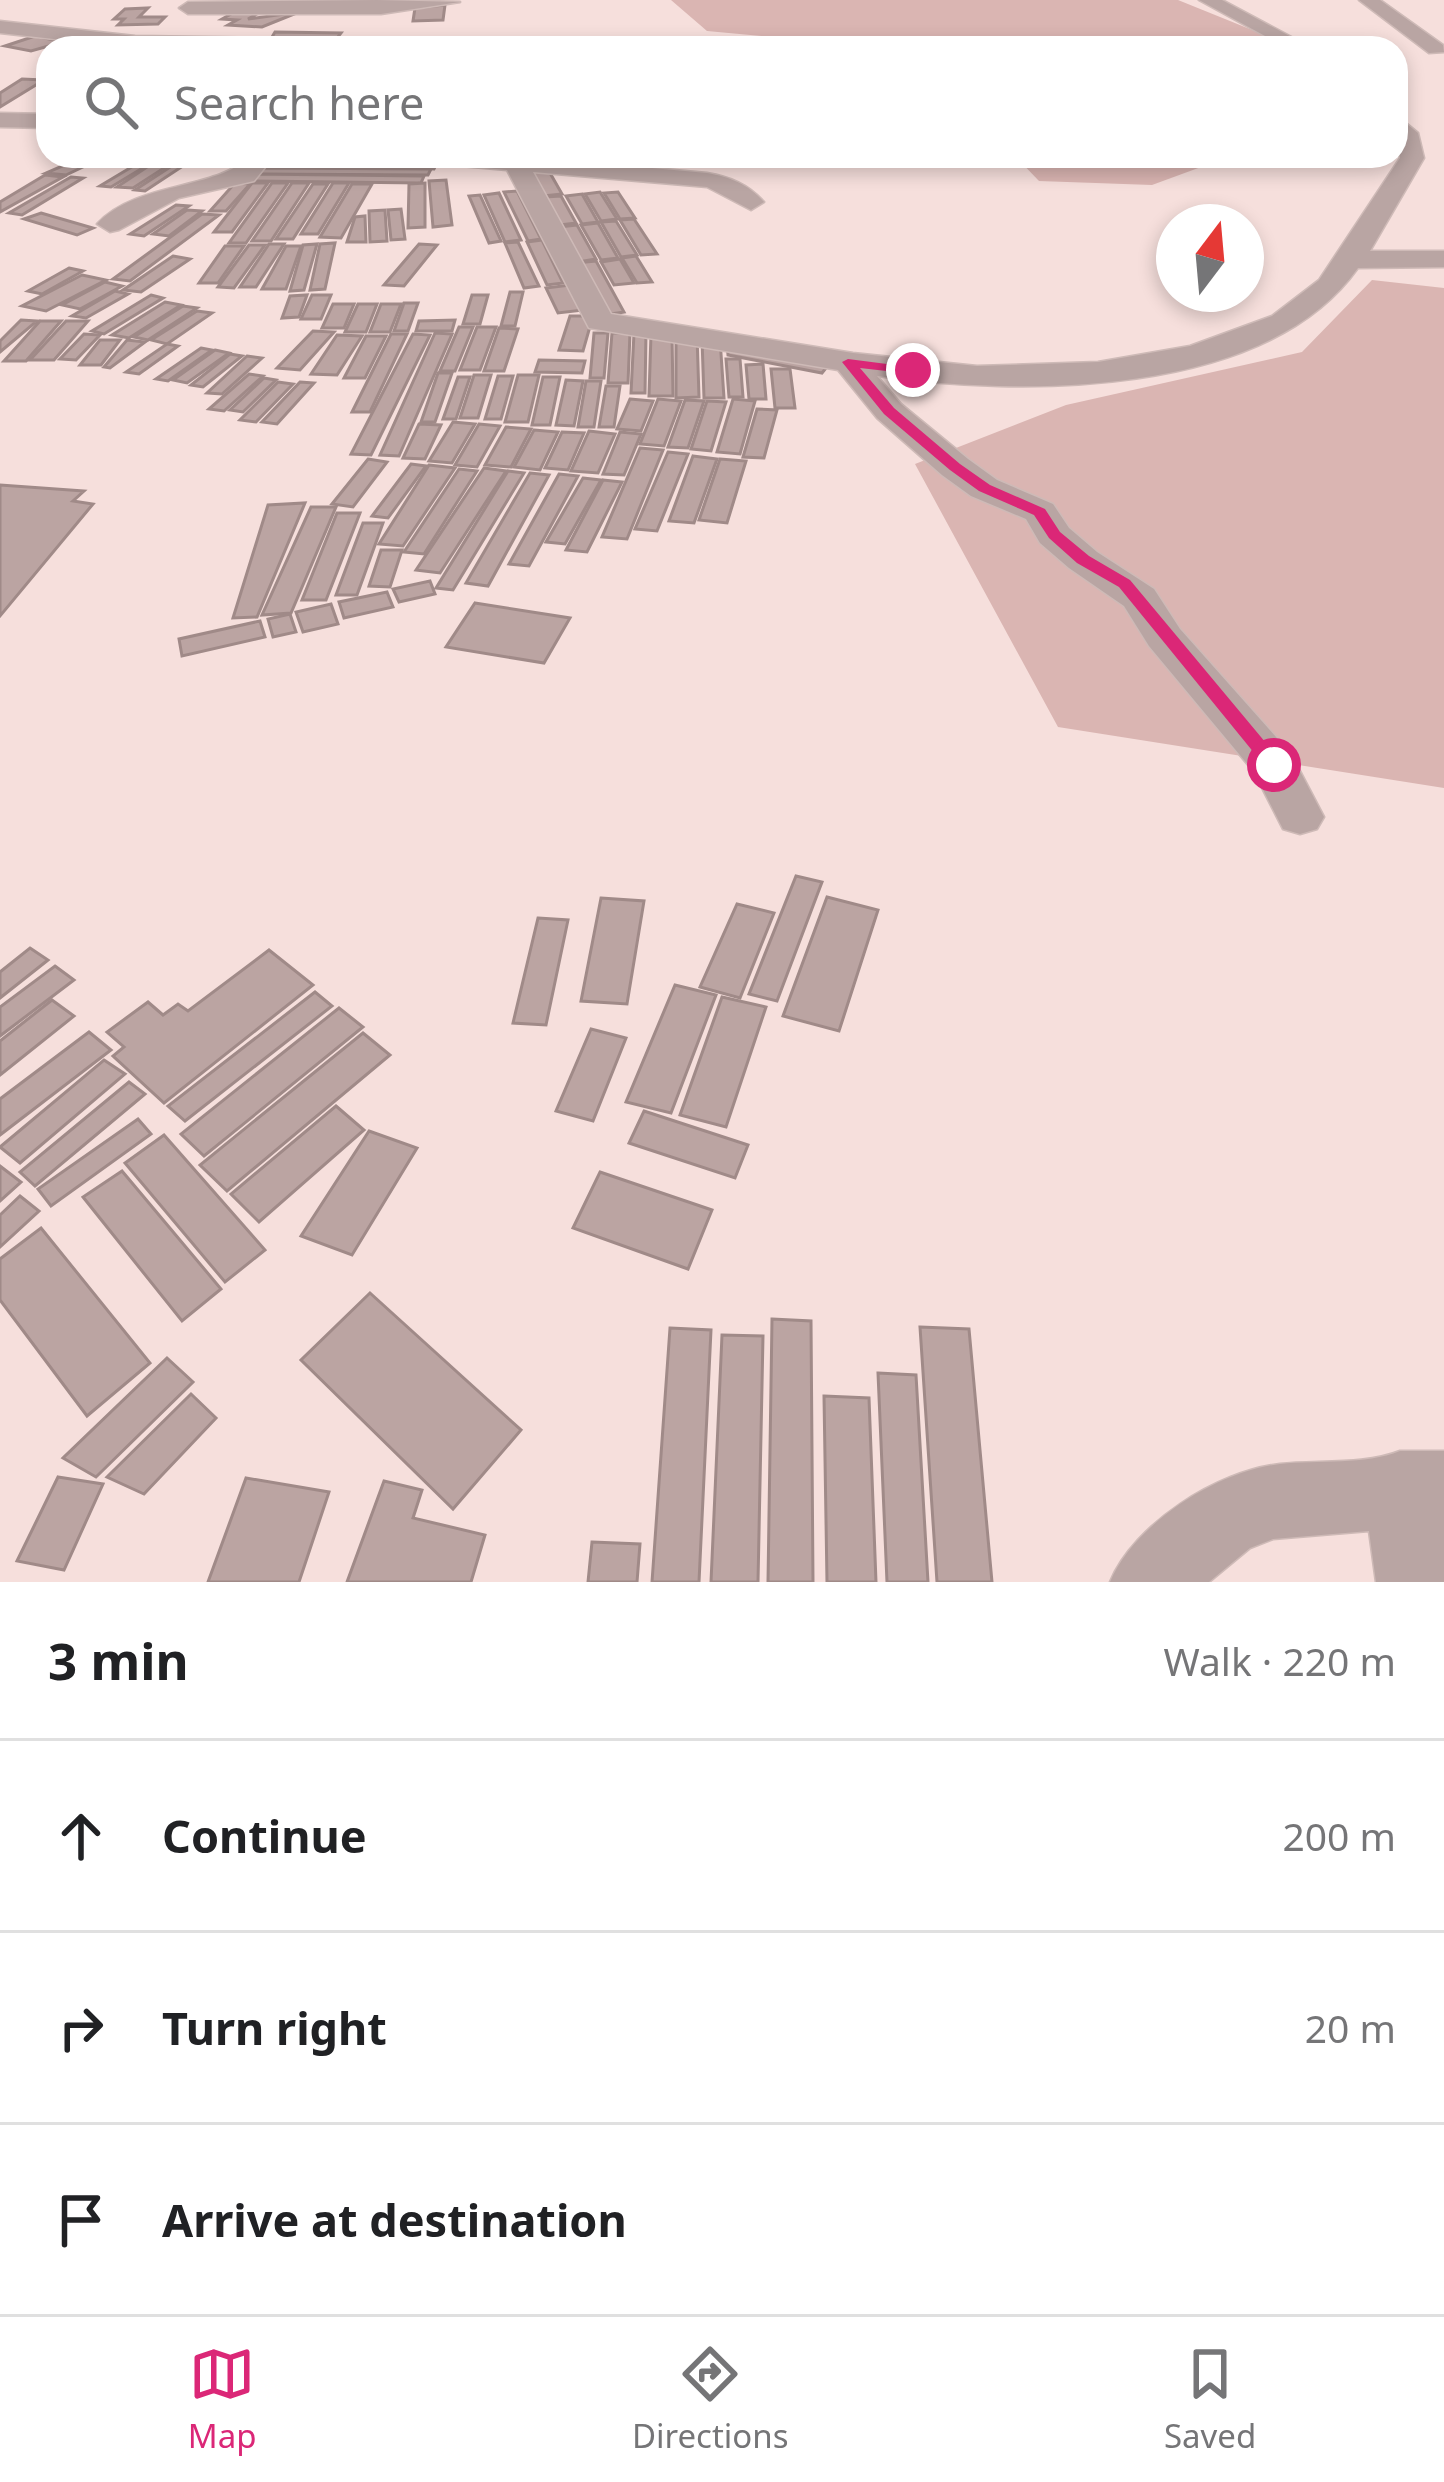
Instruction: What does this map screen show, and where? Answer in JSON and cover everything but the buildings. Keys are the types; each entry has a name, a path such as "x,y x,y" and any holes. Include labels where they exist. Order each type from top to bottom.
{"street":[{"path":"1208,0 1278,36"},
{"path":"1368,0 1434,50 1444,74"},
{"path":"144,36 194,4 377,4 440,26"},
{"path":"359,36 377,4"},
{"path":"26,28 60,15"},
{"path":"396,36 440,26"},
{"path":"0,27 88,36"},
{"path":"0,120 36,122"},
{"path":"1408,165 1412,158 1409,130"},
{"path":"110,224 171,192 245,176 252,168"},
{"path":"501,168 599,322 653,325 848,362 1032,381 1131,370 1252,341 1312,301 1353,260 1406,168"},
{"path":"580,168 707,180 725,184 751,202"},
{"path":"1353,260 1444,260"},
{"path":"848,362 889,411 955,467 984,488 1040,512 1069,548 1140,598 1164,637 1274,765 1300,817"},
{"path":"1149,1582 1226,1519 1273,1502 1422,1488 1415,1582"}],"shaded area":[{"path":"671,0 1178,0 1267,36 761,36 707,31"},
{"path":"1027,168 1198,168 1152,185 1039,181"},
{"path":"1372,280 1444,288 1444,788 1058,727 915,464 1066,405 1302,352"}],"route":[{"path":"913,370 848,362 889,411 955,467 984,488 1040,512 1054,535 1083,560 1125,583 1164,637 1274,765"}]}
